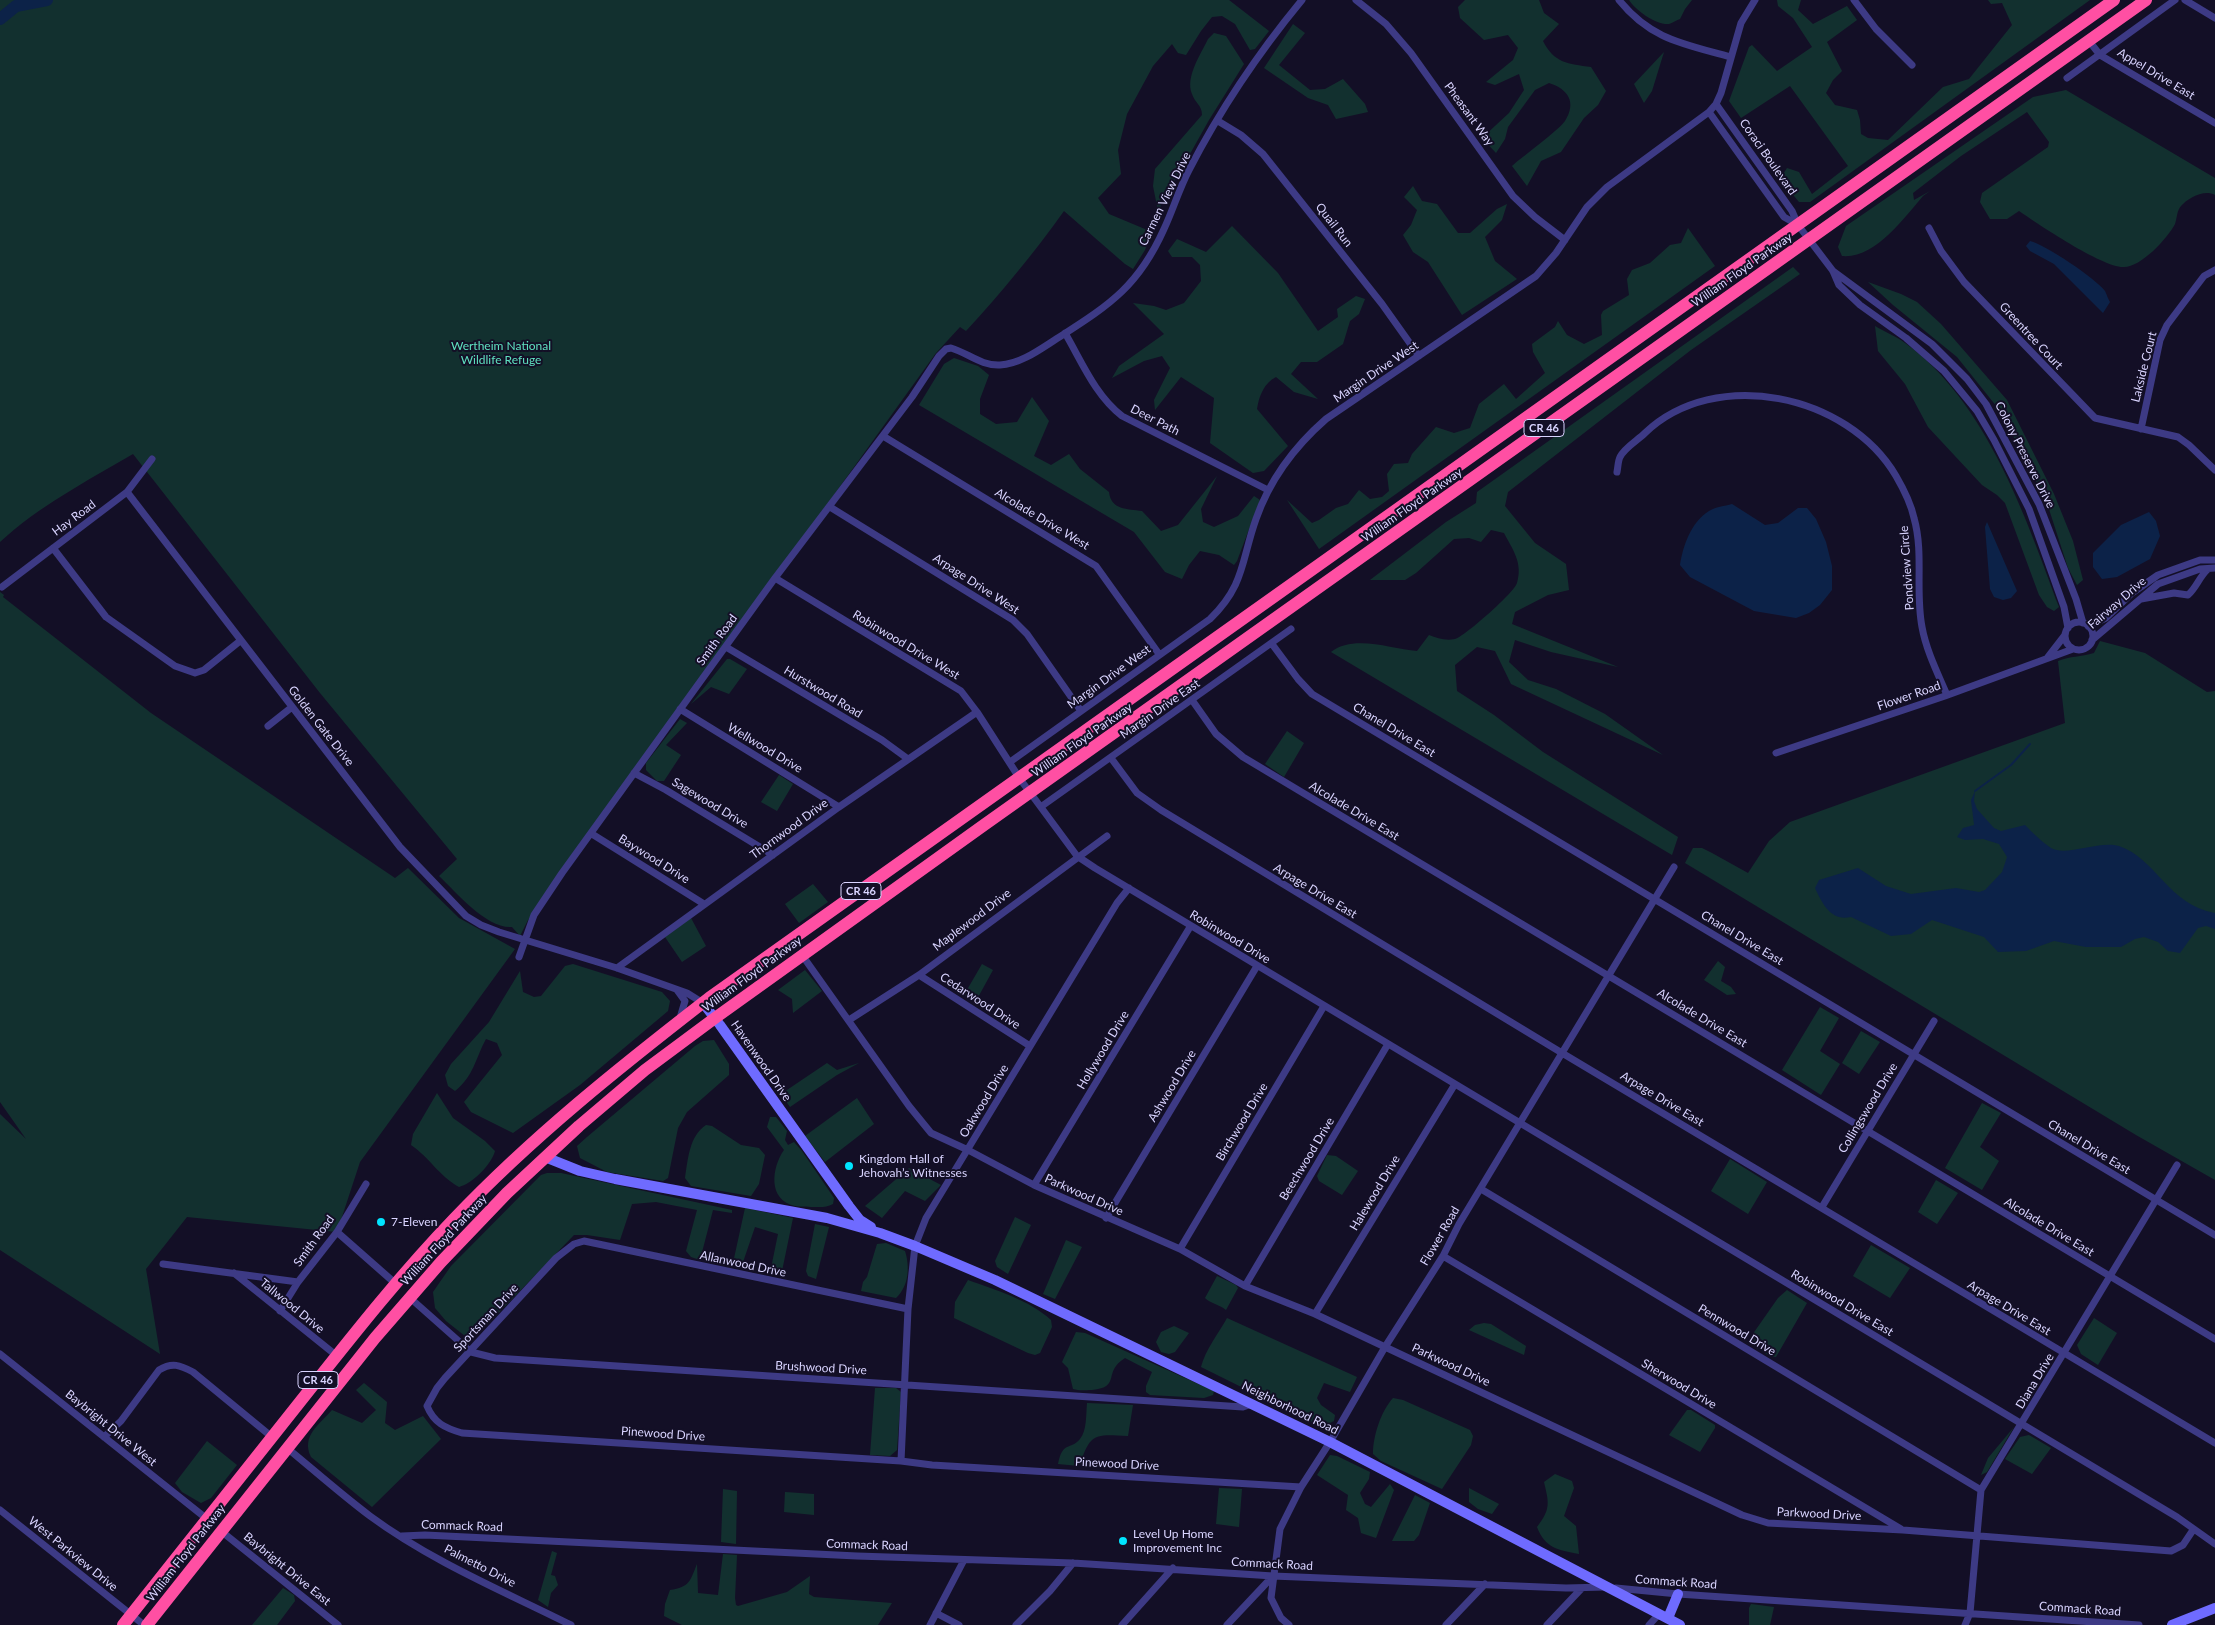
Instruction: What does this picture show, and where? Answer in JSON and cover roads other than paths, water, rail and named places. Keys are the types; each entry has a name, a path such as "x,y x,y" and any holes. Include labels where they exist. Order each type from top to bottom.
{"highway":[{"name":"William Floyd Parkway","path":"127,1620 396,1284 453,1220 517,1155 599,1084 702,1003 1020,779 2114,0"},
{"name":"William Floyd Parkway","path":"146,1625 410,1297 482,1219 545,1158 612,1098 715,1018 802,955 2146,0"}],"main road":[{"name":"Havenwood Drive","path":"702,1003 715,1018 860,1220 880,1233"},
{"path":"545,1158 580,1172 827,1218 880,1233"},
{"path":"827,1218 844,1219 849,1217 854,1211"},
{"name":"Neighborhood Road","path":"880,1233 916,1246 995,1280 1253,1404 1330,1442 1680,1625"},
{"path":"1664,1616 1678,1594"},
{"path":"2172,1625 2215,1608"}],"street":[{"name":"Carmen View Drive","path":"951,348 987,365 1001,365 1021,359 1065,333 1116,299 1141,270 1164,230 1189,170 1218,121 1264,49 1302,0"},
{"name":"Pheasant Way","path":"1356,0 1386,24 1411,53 1513,196 1535,217 1564,240"},
{"path":"1619,0 1641,24 1659,34 1674,41 1731,57"},
{"name":"Margin Drive West","path":"1010,762 1210,619 1232,595 1240,577 1256,520 1268,490 1278,472 1309,434 1326,419 1536,276 1587,207 1606,187 1628,169 1709,112 1716,104 1741,23 1747,10 1755,0"},
{"path":"1854,0 1876,29 1912,65"},
{"path":"2067,78 2175,0"},
{"path":"2185,0 2215,18"},
{"name":"Appel Drive East","path":"2088,41 2100,55 2215,123"},
{"name":"Coraci Boulevard","path":"1716,104 1792,211 1798,225 1809,240"},
{"name":"Coraci Boulevard","path":"1709,112 1784,217 1798,225"},
{"name":"Quail Run","path":"1218,121 1241,135 1263,154 1382,304 1419,356"},
{"name":"Greentree Court","path":"1929,228 1941,252 1964,282 2082,407 2095,418 2178,438 2189,445 2215,470"},
{"name":"Colony Preserve Drive","path":"1809,240 1833,271 1839,285 1860,305 1906,338 1944,371 1977,411 2029,509 2064,607 2068,628"},
{"name":"Lakside Court","path":"2140,429 2160,340 2204,276 2215,270"},
{"name":"Colony Preserve Drive","path":"1833,271 1932,344 1967,379 1986,404 2039,504 2086,625"},
{"name":"Deer Path","path":"1065,333 1099,392 1122,416 1268,490"},
{"name":"Smith Road","path":"519,958 534,915 634,773 775,578 883,436 939,356 946,349 951,348"},
{"name":"Pondview Circle","path":"1617,472 1620,456 1656,423 1678,411 1716,397 1746,395 1790,401 1830,415 1870,442 1896,475 1914,517 1918,545 1922,628 1947,695"},
{"name":"Alcolade Drive West","path":"883,436 1096,566 1159,654"},
{"name":"Hay Road","path":"2,587 127,492 152,459"},
{"name":"Golden Gate Drive","path":"127,492 400,847 466,916 481,925 524,940"},
{"name":"Arpage Drive West","path":"830,507 1013,620 1027,634 1081,711"},
{"path":"53,548 106,617 174,666 194,673 204,670 240,641"},
{"name":"Fairway Drive","path":"2086,625 2106,618 2150,580 2168,570 2191,563 2215,560"},
{"path":"2191,563 2199,577"},
{"path":"2138,600 2174,593 2188,595 2196,588 2199,577 2211,568"},
{"name":"Fairway Drive","path":"2092,640 2158,584 2194,571 2211,568"},
{"name":"Robinwood Drive West","path":"775,578 961,691 977,712 1020,779"},
{"path":"2075,623 2086,625 2092,633 2092,640 2084,649 2073,649 2067,643 2065,635 2068,628 2075,623"},
{"name":"Margin Drive East","path":"1042,806 1272,644 1291,628"},
{"name":"Flower Road","path":"2048,657 2065,635"},
{"name":"Chanel Drive East","path":"1272,644 1298,680 1312,694 2215,1235"},
{"name":"Hurstwood Road","path":"726,647 874,735 908,759"},
{"name":"Flower Road","path":"1776,752 1947,695 2073,649"},
{"name":"Alcolade Drive East","path":"1192,700 1216,734 1243,757 2215,1339"},
{"path":"268,726 292,707"},
{"name":"Wellwood Drive","path":"680,709 839,806"},
{"name":"Thornwood Drive","path":"617,968 839,806 977,712"},
{"name":"Arpage Drive East","path":"1111,758 1137,792 1154,806 2215,1444"},
{"name":"Sagewood Drive","path":"634,773 666,790 773,855"},
{"name":"Robinwood Drive","path":"1020,779 1042,806 1077,856 1190,927 1455,1084"},
{"name":"Baywood Drive","path":"592,834 704,904"},
{"name":"Maplewood Drive","path":"849,1020 919,975 1077,856 1107,836"},
{"name":"Flower Road","path":"1289,1625 1281,1618 1271,1598 1280,1529 1301,1487 1330,1442 1385,1347 1443,1256 1459,1224 1674,867"},
{"name":"Oakwood Drive","path":"900,1461 908,1309 916,1246 926,1218 1116,903 1129,888"},
{"name":"Hollywood Drive","path":"1034,1185 1190,927"},
{"name":"Havenwood Drive","path":"524,940 617,968 674,988 687,993 702,1003"},
{"name":"Parkwood Drive","path":"802,955 909,1106 931,1133 1034,1185 1180,1249 1245,1286 1315,1314 1742,1515 1768,1523 1903,1530 2171,1551 2184,1545 2193,1530"},
{"name":"Ashwood Drive","path":"1106,1218 1257,966"},
{"name":"Cedarwood Drive","path":"919,975 1030,1046"},
{"path":"674,988 683,997 685,1005 676,1024"},
{"name":"Birchwood Drive","path":"1180,1249 1324,1006"},
{"name":"Collingswood Drive","path":"1822,1207 1934,1021"},
{"name":"Beechwood Drive","path":"1245,1286 1388,1044"},
{"name":"Robinwood Drive East","path":"1455,1084 2177,1517 2215,1544"},
{"name":"Halewood Drive","path":"1315,1314 1455,1084"},
{"name":"Diana Drive","path":"1965,1625 1970,1613 1980,1490 2022,1424 2177,1165"},
{"name":"Smith Road","path":"280,1311 298,1282 337,1232 366,1184"},
{"name":"Pennwood Drive","path":"1481,1189 1980,1490"},
{"path":"337,1232 396,1284"},
{"name":"Allanwood Drive","path":"574,1244 584,1241 606,1245 716,1270 908,1309"},
{"name":"Sportsman Drive","path":"430,1414 428,1406 434,1393 556,1258 574,1244"},
{"name":"Sherwood Drive","path":"1443,1256 1903,1530"},
{"name":"Tallwood Drive","path":"163,1264 298,1282"},
{"name":"Tallwood Drive","path":"233,1273 337,1356"},
{"name":"Brushwood Drive","path":"410,1297 471,1352 495,1358 1243,1407 1253,1404"},
{"name":"Baybright Drive West","path":"0,1354 207,1519"},
{"path":"104,1437 121,1421 159,1370 168,1365 180,1365 193,1372 272,1437"},
{"name":"Pinewood Drive","path":"430,1414 447,1429 462,1432 900,1461 932,1465 1301,1487"},
{"name":"Palmetto Drive","path":"288,1448 370,1516 442,1560 571,1625"},
{"name":"West Parkview Drive","path":"0,1510 127,1620 146,1625"},
{"name":"Baybright Drive East","path":"221,1531 338,1625"},
{"name":"Commack Road","path":"402,1536 857,1556 1073,1563 1273,1576 1582,1588 1607,1586 1678,1594 2139,1625"},
{"path":"930,1625 964,1560"},
{"path":"1016,1625 1050,1591 1073,1563"},
{"path":"1122,1625 1173,1568"},
{"path":"1227,1625 1273,1576"},
{"path":"1446,1625 1485,1584"},
{"path":"1548,1625 1582,1588"},
{"path":"936,1613 959,1625"},
{"path":"1649,1625 1664,1616"}],"water":[{"path":"2030,241 2058,255 2100,285 2110,302 2103,313 2054,264 2030,251 2026,246"},
{"path":"1732,504 1765,525 1778,523 1798,508 1807,508 1816,519 1826,542 1832,566 1832,590 1820,605 1809,613 1796,618 1754,611 1690,577 1680,565 1686,542 1697,521 1709,511"},
{"path":"2149,512 2156,521 2160,536 2150,559 2117,577 2102,579 2093,567 2093,553 2121,525"},
{"path":"1987,522 2017,591 2011,598 2003,600 1994,597 1990,589 1985,527"},
{"path":"1975,791 1974,801 1977,809 1994,828 2001,831 2025,825 2048,846 2058,850 2065,851 2111,845 2119,846 2132,852 2143,860 2185,901 2215,913 2215,929 2206,926 2198,928 2180,953 2168,951 2158,942 2144,937 2135,939 2121,947 2086,947 2054,941 2026,951 1998,952 1984,937 1932,920 1911,934 1891,936 1851,917 1838,917 1824,905 1815,888 1819,880 1858,868 1886,886 1911,894 1956,888 1979,892 1985,890 2002,872 2007,857 1999,844 1983,839 1965,840 1957,837 1963,828 1974,825 1971,800"}],"waterway":[{"path":"0,19 16,6 47,0"},
{"path":"1975,791 2011,765 2030,744"}],"place":[{"name":"Kingdom Hall of Jehovah’s Witnesses","path":"849,1166"},
{"name":"7-Eleven","path":"381,1222"},
{"name":"Level Up Home Improvement Inc","path":"1123,1541"}],"park label":[{"name":"Wertheim National Wildlife Refuge","path":"501,353"}]}
